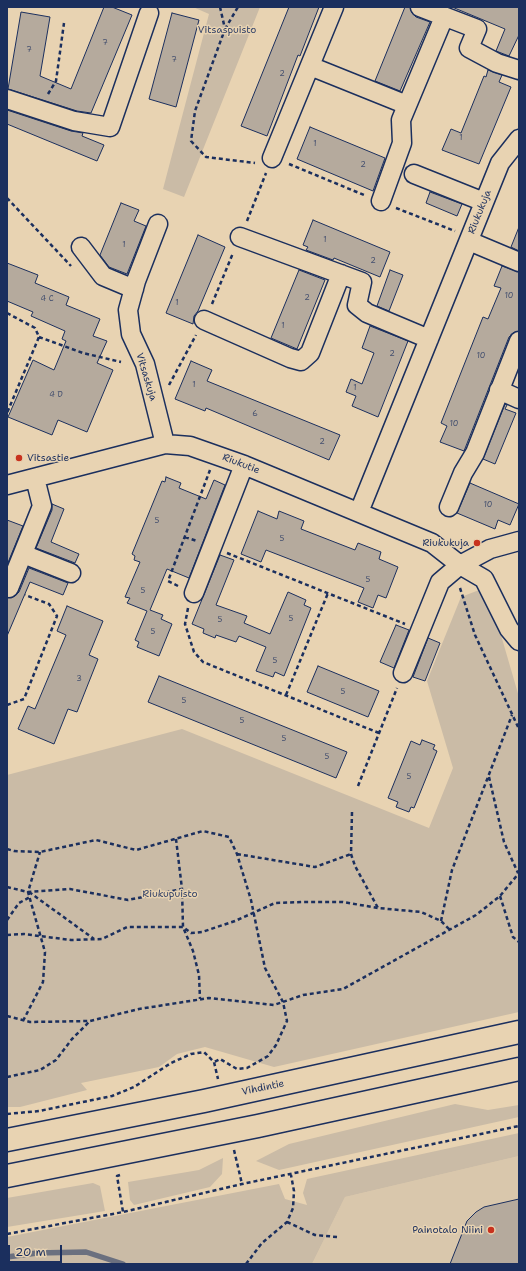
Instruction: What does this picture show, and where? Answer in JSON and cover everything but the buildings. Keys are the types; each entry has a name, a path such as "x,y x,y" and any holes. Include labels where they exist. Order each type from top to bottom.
{"main road":[{"name":"Vihdintie","path":"7,1140 211,1099 519,1032"},
{"path":"7,1176 266,1124 519,1069"}],"street":[{"path":"266,161 310,66 334,7"},
{"path":"420,7 477,30 469,48 498,63 519,70"},
{"path":"7,99 39,108 74,121 110,127 149,13"},
{"path":"381,202 402,143 401,120 444,17"},
{"path":"310,66 407,105"},
{"name":"Riukukuja","path":"359,512 500,163 519,139"},
{"path":"414,174 484,202"},
{"path":"81,247 102,276 134,289 158,224"},
{"path":"240,237 362,282 357,305 367,313 429,339"},
{"path":"469,241 519,262"},
{"path":"204,320 290,358 301,361 310,353 341,274"},
{"name":"Vitsaskuja","path":"134,289 128,310 131,334 145,364 166,444"},
{"path":"449,507 463,473 475,453 519,341"},
{"path":"500,390 519,399"},
{"name":"Riukutie","path":"7,485 166,444 190,446 244,465 359,512 432,544 460,565 484,578 509,629 519,641"},
{"path":"194,593 244,465"},
{"path":"9,588 42,506 35,478"},
{"path":"403,673 440,582 460,565 490,549 519,541"},
{"path":"23,554 71,573"}],"path":[{"path":"220,7 225,29"},
{"path":"238,7 225,29 195,111 191,141 206,157 266,161"},
{"path":"39,108 56,81 64,23"},
{"path":"7,313 35,328 39,337 83,353 121,362"},
{"path":"7,413 39,337"},
{"path":"7,402 11,404"},
{"path":"212,466 168,581 194,593 186,614 185,624 197,657 212,667 379,733"},
{"path":"185,537 420,630"},
{"path":"7,705 24,699 57,616 49,604 9,588"},
{"path":"460,591 475,636 519,729"},
{"path":"286,695 328,593"},
{"path":"358,786 403,673"},
{"path":"441,921 452,870 512,715"},
{"path":"7,1016 30,1022 90,1021 139,1009 209,998 274,1006 303,995 343,989 476,915 500,896 519,873 504,842 489,776"},
{"path":"352,812 351,854 355,866 378,908"},
{"path":"7,849 14,851 40,852 96,840 136,850 176,840 203,831 229,837 237,854 253,912 265,968 283,1002 287,1021 276,1045 268,1056 247,1068 237,1069 220,1060 214,1062"},
{"path":"176,840 182,888 183,927 193,951 199,975 200,999"},
{"path":"23,1021 42,982 45,952 28,892 40,852"},
{"path":"237,854 315,867 351,854"},
{"path":"7,887 28,892 70,889 128,900 182,888"},
{"path":"28,892 94,939"},
{"path":"500,896 513,937 519,942"},
{"path":"7,920 19,904 30,897"},
{"path":"7,935 40,936 71,940 102,939 127,927 183,927 191,933 202,932 235,921 275,903 304,902 343,902 378,908 421,912 441,921 450,930"},
{"path":"7,1077 40,1070 56,1060 72,1039 90,1021"},
{"path":"7,1114 38,1111 112,1096 134,1087 171,1063 191,1054 204,1052 214,1062 218,1079"},
{"path":"7,1234 123,1212 242,1184 291,1175 519,1126"},
{"path":"234,1149 242,1184"},
{"path":"123,1212 117,1176 124,1174"},
{"path":"246,1264 262,1243 287,1222 293,1208 294,1191 291,1175"},
{"path":"287,1222 315,1235 337,1237"}],"shaded area":[{"path":"519,1156 519,1264 312,1264 345,1197"}],"green space":[{"name":"Vitsaspuisto","path":"193,7 260,7 184,197 163,189 209,14"},
{"name":"Riukupuisto","path":"487,587 519,697 519,1012 274,1067 205,1047 177,1054 159,1067 81,1083 87,1090 20,1107 7,1107 7,775 182,729 429,828 453,768 427,681 461,597"},
{"path":"455,1104 488,1110 519,1105 519,1117 279,1170 256,1161 289,1144"},
{"path":"519,1133 519,1156 345,1197 312,1264 7,1264 7,1237 279,1184 285,1199 307,1205 303,1193 307,1179"},
{"path":"223,1158 222,1174 210,1187 134,1205 130,1200 128,1182 199,1170"},
{"path":"93,1183 100,1186 105,1211 7,1227 7,1198"}],"waterway":[{"path":"7,1257 37,1253 86,1252 123,1264"}],"place":[{"name":"Vitsastie","path":"19,458"},
{"name":"Riukukuja","path":"477,543"},
{"name":"Painotalo Niini","path":"491,1230"}]}
